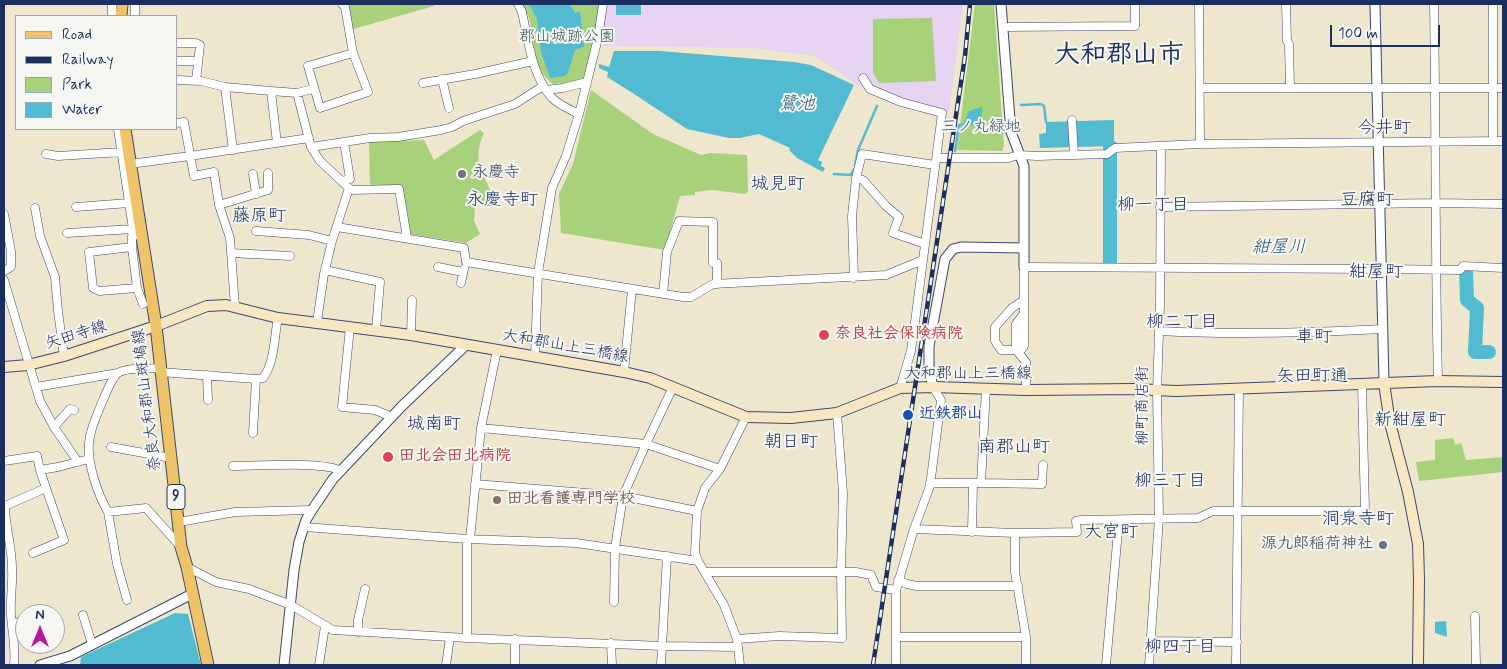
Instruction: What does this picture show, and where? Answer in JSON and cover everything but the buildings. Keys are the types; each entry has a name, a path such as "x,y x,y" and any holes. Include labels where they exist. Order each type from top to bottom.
{"main road":[{"name":"奈良大和郡山斑鳩線","path":"125,130 130,164 135,233 156,326 181,547 208,665"},
{"name":"大和郡山上三橋線","path":"156,326 208,306 226,305 278,318 410,335 624,372 650,378 746,417 791,418 837,413 900,388 1157,391 1438,381 1503,382"},
{"name":"矢田寺線","path":"4,367 28,365 64,356 156,326"},
{"path":"1384,383 1390,423 1408,492 1418,544 1418,665"}],"street":[{"path":"342,4 345,7 353,52 368,92 320,108 313,89 308,66 353,52"},
{"path":"518,4 522,12 534,61 545,88 554,100 579,114"},
{"path":"535,357 538,273 552,188 566,156 579,114 598,38 603,4"},
{"path":"1001,4 1011,132 1024,166 1024,248 1024,267 1024,300 1024,346 1021,350 1001,350 995,341 995,327 1012,308 1024,300"},
{"path":"1002,27 1135,26 1135,4"},
{"path":"1199,4 1200,144"},
{"path":"1286,4 1290,88"},
{"path":"1375,4 1384,383"},
{"path":"1434,4 1436,89 1435,267 1438,381"},
{"path":"1492,4 1493,141"},
{"path":"178,43 200,44 196,81"},
{"path":"178,61 197,61"},
{"path":"423,83 534,61"},
{"path":"442,78 449,108"},
{"path":"863,78 870,89 901,102 942,113 910,351 900,388"},
{"path":"178,80 196,81 225,87 297,93 313,89"},
{"path":"312,147 442,130 462,121 515,104 545,88 563,88 587,82"},
{"path":"225,87 233,150"},
{"path":"1200,88 1503,88"},
{"path":"271,91 277,143"},
{"path":"297,93 312,147 320,161 350,188 324,270 317,322"},
{"path":"1072,120 1074,154"},
{"path":"178,123 184,122 194,176 214,172 220,205 230,238 235,307"},
{"path":"118,130 135,233 132,247 137,288 143,304"},
{"path":"130,164 309,138"},
{"path":"854,278 852,216 856,178 862,154 936,161 1008,158 1019,155 1107,154 1114,148 1200,144 1503,141"},
{"path":"342,181 350,179 344,142"},
{"name":"柳町商店街","path":"1149,665 1152,641 1158,518 1157,391 1161,146"},
{"path":"46,154 58,156 122,152"},
{"path":"220,205 268,190 268,173"},
{"path":"253,174 256,194"},
{"path":"856,178 863,180 898,217 893,233 925,244"},
{"path":"349,190 399,189 407,238"},
{"path":"76,207 129,203"},
{"path":"1160,207 1503,204"},
{"path":"35,208 40,236 55,277 64,356"},
{"path":"4,214 11,251 11,267 4,272"},
{"path":"663,294 667,252 679,221 713,222 713,263 717,263 717,284"},
{"path":"337,227 464,248 466,262 461,283"},
{"path":"256,231 308,235 332,241"},
{"path":"67,233 135,233"},
{"path":"132,247 90,252 93,288 99,291 137,288"},
{"path":"896,665 896,590 930,483 941,400 934,387 929,369 929,346 944,259 953,249 1024,248"},
{"path":"231,253 290,256"},
{"path":"466,262 692,297 713,284 886,275 923,260"},
{"path":"1024,267 1375,269 1381,267 1386,269 1435,267 1460,270 1462,266 1503,268"},
{"path":"438,267 463,272"},
{"path":"324,270 380,282 376,330"},
{"path":"4,280 40,401 54,427 78,462"},
{"path":"624,372 632,289"},
{"path":"410,335 412,300"},
{"path":"36,387 127,370 160,370 256,379 263,378 267,373 278,318"},
{"path":"350,327 342,407 375,410 392,417"},
{"path":"1159,331 1313,333 1383,330"},
{"path":"284,665 294,570 299,542 312,510 341,471 392,417 466,345"},
{"path":"467,638 468,539 481,428 497,350"},
{"path":"1016,350 1026,362 1026,390"},
{"path":"118,373 108,388 92,428 89,442 89,459 97,486 108,512 117,564 128,600"},
{"path":"207,375 208,400"},
{"path":"253,433 256,379"},
{"path":"914,529 1015,533 1077,532 1076,521 1198,518 1213,512 1365,511 1362,384"},
{"path":"614,602 615,548 624,496 673,387"},
{"path":"1236,665 1236,512 1239,388"},
{"path":"981,483 986,389"},
{"path":"54,427 70,409 74,410"},
{"path":"187,567 216,582 249,589 291,605 333,630 662,646 738,643 779,636 842,638 843,493 837,413"},
{"path":"740,665 738,643 724,605 695,553 696,511 705,488 720,469 746,417"},
{"path":"481,428 646,444 720,469"},
{"path":"111,447 171,458"},
{"path":"4,461 37,456 64,540 33,553"},
{"path":"40,470 89,459"},
{"path":"930,483 1042,484 1043,465"},
{"path":"233,466 318,466 336,468 341,471"},
{"path":"972,532 973,483"},
{"path":"475,484 624,496 696,511"},
{"path":"14,665 15,647 10,614 11,544 4,524 4,506 46,488"},
{"path":"108,512 146,508 181,547"},
{"path":"179,522 235,512 312,510"},
{"path":"1106,665 1118,520"},
{"path":"304,528 468,539 576,543 698,561"},
{"path":"1015,533 1015,572 1026,637 1026,665"},
{"path":"661,665 667,556"},
{"path":"4,568 12,568"},
{"path":"705,572 841,572 871,575 876,587 896,590"},
{"path":"898,580 917,586 1018,586"},
{"path":"358,632 358,620 365,589"},
{"path":"40,665 70,661 92,644 192,594"},
{"path":"83,615 92,644"},
{"path":"1475,616 1476,665"},
{"path":"319,665 324,626"},
{"path":"446,665 450,637"},
{"path":"896,637 1026,637"},
{"path":"515,639 515,665"},
{"path":"1152,641 1237,642"},
{"path":"611,643 612,665"}],"shaded area":[{"path":"605,4 963,4 949,112 859,86 815,56 752,48 604,46 601,42"}],"green space":[{"path":"345,4 434,4 434,6 350,30"},
{"name":"郡山城跡公園","path":"522,4 605,4 601,42 593,76 577,82 553,84 546,78 541,71 535,54 529,18"},
{"name":"三ノ丸緑地","path":"975,4 994,4 1004,146 1002,151 957,150"},
{"path":"932,18 936,81 879,83 873,73 873,19"},
{"path":"591,90 653,134 701,155 710,153 747,155 748,192 745,194 712,190 695,192 695,195 680,196 665,250 561,233 559,194 573,164"},
{"path":"480,130 484,133 480,142 479,164 492,194 489,201 475,204 474,221 480,234 466,243 408,234 401,188 370,189 369,142 424,140 434,160"},
{"path":"1453,438 1455,445 1461,443 1466,460 1503,457 1503,472 1419,481 1416,462 1435,460 1435,440"}],"water":[{"path":"529,4 570,4 575,13 580,11 584,47 575,50 568,73 565,76 550,78 541,52 537,19"},
{"path":"616,4 641,4 641,15 616,15"},
{"name":"鷺池","path":"614,51 660,51 794,62 811,65 854,85 818,160 822,162 821,166 825,168 823,172 797,158 789,150 790,148 759,134 729,138 687,129 607,77 608,72 599,68 599,64 609,67"},
{"path":"982,107 982,125 963,125 969,111"},
{"path":"1114,120 1114,141 1112,146 1040,148 1039,134 1046,133 1046,122"},
{"path":"175,613 188,614 201,665 80,665 81,657"},
{"path":"1446,621 1447,637 1435,633 1435,622"}],"waterway":[{"path":"1021,105 1041,104 1044,106 1046,122"},
{"path":"855,165 858,150 877,106"},
{"path":"955,151 959,125 963,125"},
{"name":"紺屋川","path":"1110,146 1110,264"},
{"path":"834,174 851,175 854,169"},
{"name":"紺屋川","path":"1466,271 1467,300 1477,308 1475,352 1489,352"}],"railway":[{"path":"873,665 965,56 970,4"}],"place":[{"name":"永慶寺","path":"462,174"},
{"name":"奈良社会保険病院","path":"824,335"},
{"name":"近鉄郡山","path":"908,415"},
{"name":"田北会田北病院","path":"388,457"},
{"name":"田北看護専門学校","path":"497,500"},
{"name":"源九郎稲荷神社","path":"1383,545"}],"district":[{"name":"大和郡山市","path":"1119,57"},
{"name":"今井町","path":"1384,129"},
{"name":"城見町","path":"778,185"},
{"name":"永慶寺町","path":"502,201"},
{"name":"豆腐町","path":"1367,201"},
{"name":"柳一丁目","path":"1153,206"},
{"name":"藤原町","path":"259,217"},
{"name":"紺屋町","path":"1376,273"},
{"name":"柳二丁目","path":"1182,323"},
{"name":"車町","path":"1314,338"},
{"name":"矢田町通","path":"1312,377"},
{"name":"新紺屋町","path":"1410,421"},
{"name":"城南町","path":"434,425"},
{"name":"朝日町","path":"791,443"},
{"name":"南郡山町","path":"1014,448"},
{"name":"柳三丁目","path":"1170,482"},
{"name":"洞泉寺町","path":"1358,520"},
{"name":"大宮町","path":"1111,533"},
{"name":"柳四丁目","path":"1180,648"}]}
